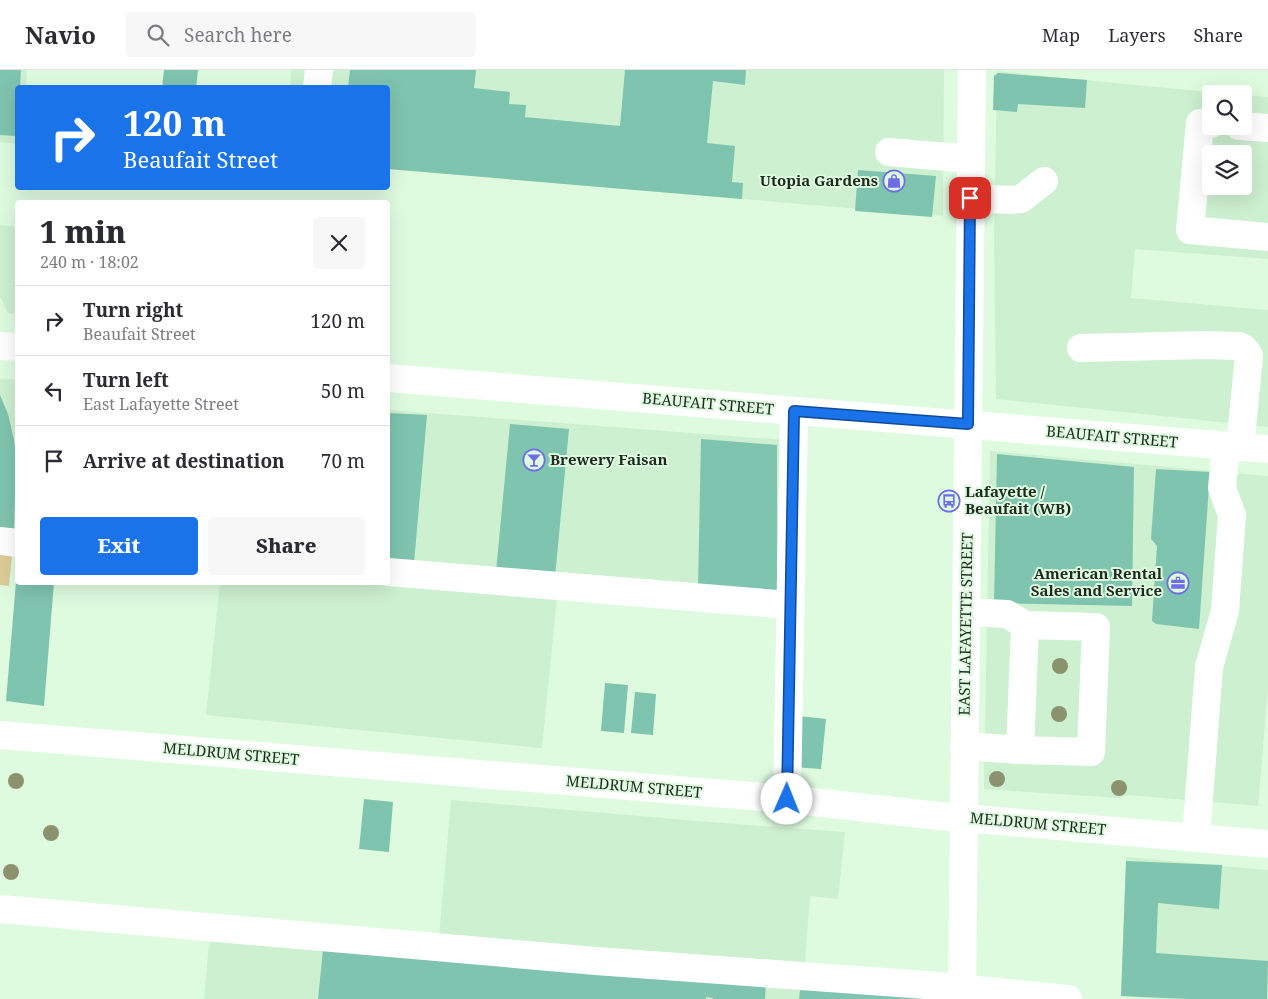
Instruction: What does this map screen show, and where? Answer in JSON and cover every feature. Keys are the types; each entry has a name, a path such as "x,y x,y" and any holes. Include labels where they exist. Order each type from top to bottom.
{"street":[{"path":"318,85 319,70"},
{"name":"EAST LAFAYETTE STREET","path":"962,994 972,70"},
{"path":"1202,123 1200,123 1190,230 1268,237"},
{"path":"1252,127 1268,128"},
{"path":"889,152 971,159"},
{"path":"970,198 1021,199 1044,181"},
{"path":"0,346 15,348"},
{"path":"1081,348 1239,346 1244,348 1249,356 1233,446 1222,488 1232,515 1224,611 1209,667 1196,838"},
{"name":"BEAUFAIT STREET","path":"390,378 1268,449"},
{"path":"787,799 794,411"},
{"path":"0,542 15,543"},
{"path":"390,572 790,605"},
{"path":"964,746 1091,752 1096,627 1025,624 1007,614 966,612"},
{"path":"1020,750 1025,624"},
{"name":"MELDRUM STREET","path":"0,735 787,799 964,818 1268,844"},
{"path":"0,909 962,994 1068,999"}],"shaded area":[{"path":"0,70 27,70 26,85 15,85 15,144 0,142"},
{"path":"291,70 944,70 943,216 390,169 390,85 290,85"},
{"path":"997,71 1202,91 1202,135 1252,135 1252,96 1268,97 1268,259 1135,249 1131,298 1268,310 1268,427 996,399 994,239"},
{"path":"0,225 15,227 15,314 8,313 0,296"},
{"path":"0,379 15,380 15,534 0,532"},
{"path":"390,410 785,440 783,598 390,565"},
{"path":"990,451 1268,476 1268,688 1258,806 1128,795 1119,798 984,789"},
{"path":"0,554 12,555 9,586 0,585"},
{"path":"390,582 557,597 542,748 206,715 220,585 390,585"},
{"path":"451,800 845,832 838,899 810,896 805,963 439,936"},
{"path":"1126,857 1268,870 1268,999 1158,999 1121,996"},
{"path":"210,933 932,999 204,999"}],"building":[{"path":"0,70 21,70 20,85 15,85 15,136 0,135"},
{"path":"164,70 198,70 196,85 162,85"},
{"path":"350,70 476,70 474,88 510,92 509,104 526,105 525,117 620,126 625,70 746,70 745,85 713,81 707,143 735,146 732,182 743,183 742,199 390,169 390,85 348,85"},
{"path":"998,73 1087,80 1085,108 1018,104 1017,112 993,110 994,76"},
{"path":"858,170 936,176 932,217 855,211"},
{"path":"0,395 8,414 14,440 15,495 14,531 0,530"},
{"path":"390,413 427,415 414,563 390,560"},
{"path":"510,424 569,429 555,577 496,572"},
{"path":"701,439 777,445 777,594 698,587"},
{"path":"997,454 1134,467 1132,606 994,603"},
{"name":"American Rental Sales and Service","path":"1156,469 1210,472 1199,629 1156,624 1152,621 1157,546 1151,539"},
{"path":"16,585 54,585 44,706 6,701"},
{"path":"605,683 628,685 624,733 601,731"},
{"path":"635,692 656,694 653,735 631,733"},
{"path":"798,716 826,719 821,769 793,767"},
{"path":"364,799 393,802 389,852 359,849"},
{"path":"1126,861 1222,865 1219,909 1158,903 1156,953 1268,961 1267,999 1190,999 1121,996"},
{"path":"324,940 766,981 765,999 713,999 706,997 706,999 318,999"},
{"path":"801,982 927,995 927,999 799,999"}],"place":[{"name":"Utopia Gardens","path":"894,181"},
{"name":"Brewery Faisan","path":"534,460"},
{"name":"Lafayette / Beaufait (WB)","path":"949,501"},
{"name":"American Rental Sales and Service","path":"1178,583"}],"route":[{"path":"787,799 794,411 968,424 970,198"}]}
